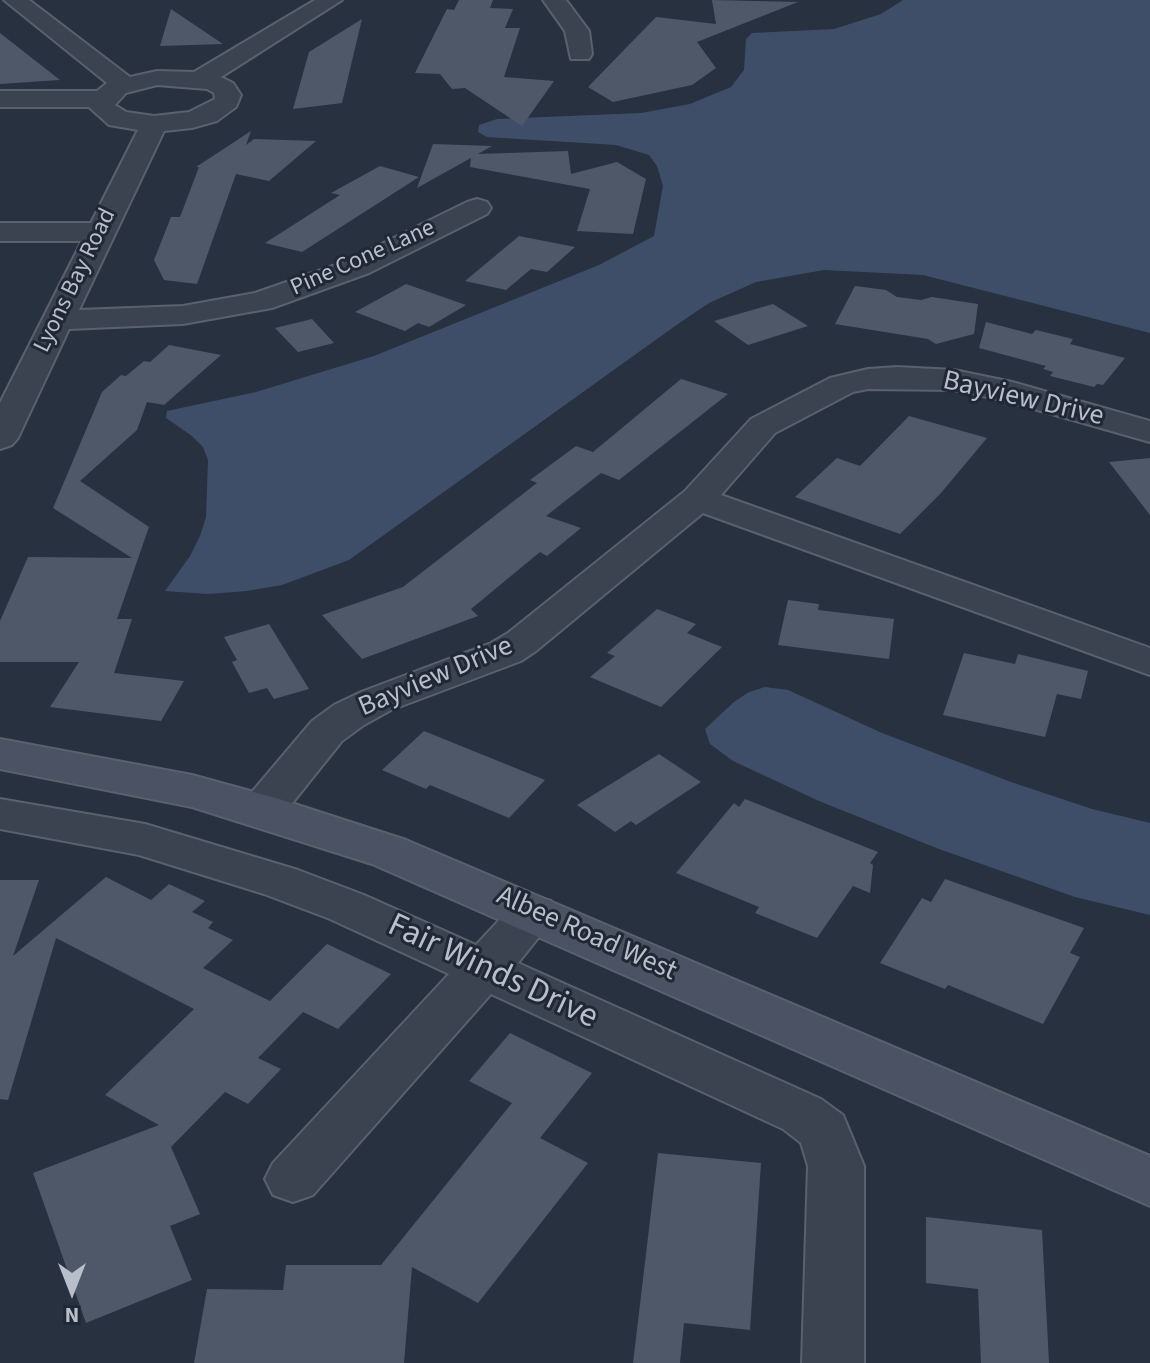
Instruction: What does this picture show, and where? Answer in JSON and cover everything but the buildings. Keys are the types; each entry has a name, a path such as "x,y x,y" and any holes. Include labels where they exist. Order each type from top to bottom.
{"street":[{"path":"15,0 114,92"},
{"path":"52,0 87,26"},
{"path":"200,79 331,0"},
{"path":"554,0 577,31 580,54"},
{"path":"133,61 157,78"},
{"path":"0,99 114,92 157,78 200,79 224,88 228,95 227,102 208,115 154,124 126,121 107,113 102,107 114,92"},
{"name":"Lyons Bay Road","path":"0,438 154,124"},
{"name":"Pine Cone Lane","path":"57,320 183,315 261,301 358,267 477,208"},
{"path":"0,232 99,232"},
{"name":"Bayview Drive","path":"262,810 327,731 376,701 506,652 522,642 698,499 763,426 842,385 868,379 927,378 981,384 1150,432"},
{"path":"698,499 1150,662"},
{"name":"Albee Road West","path":"0,754 128,777 262,810 389,852 1150,1182"},
{"name":"Fair Winds Drive","path":"0,814 86,827 200,856 347,907 802,1114 824,1131 836,1166 833,1363"},
{"path":"293,1179 534,913"}],"water":[{"path":"903,0 1150,0 1150,333 923,275 824,270 756,282 709,303 675,326 349,560 282,585 247,591 208,594 165,591 200,536 206,517 208,460 203,447 192,436 166,418 167,411 256,392 374,356 599,265 654,236 663,186 657,166 649,155 616,145 487,137 478,132 479,125 497,119 641,113 690,104 731,87 744,70 746,39 752,33 834,29 881,14"},
{"path":"765,687 788,690 882,733 1011,782 1092,809 1150,823 1150,915 1075,897 939,849 819,801 733,761 710,744 705,729 734,702 749,692"}]}
